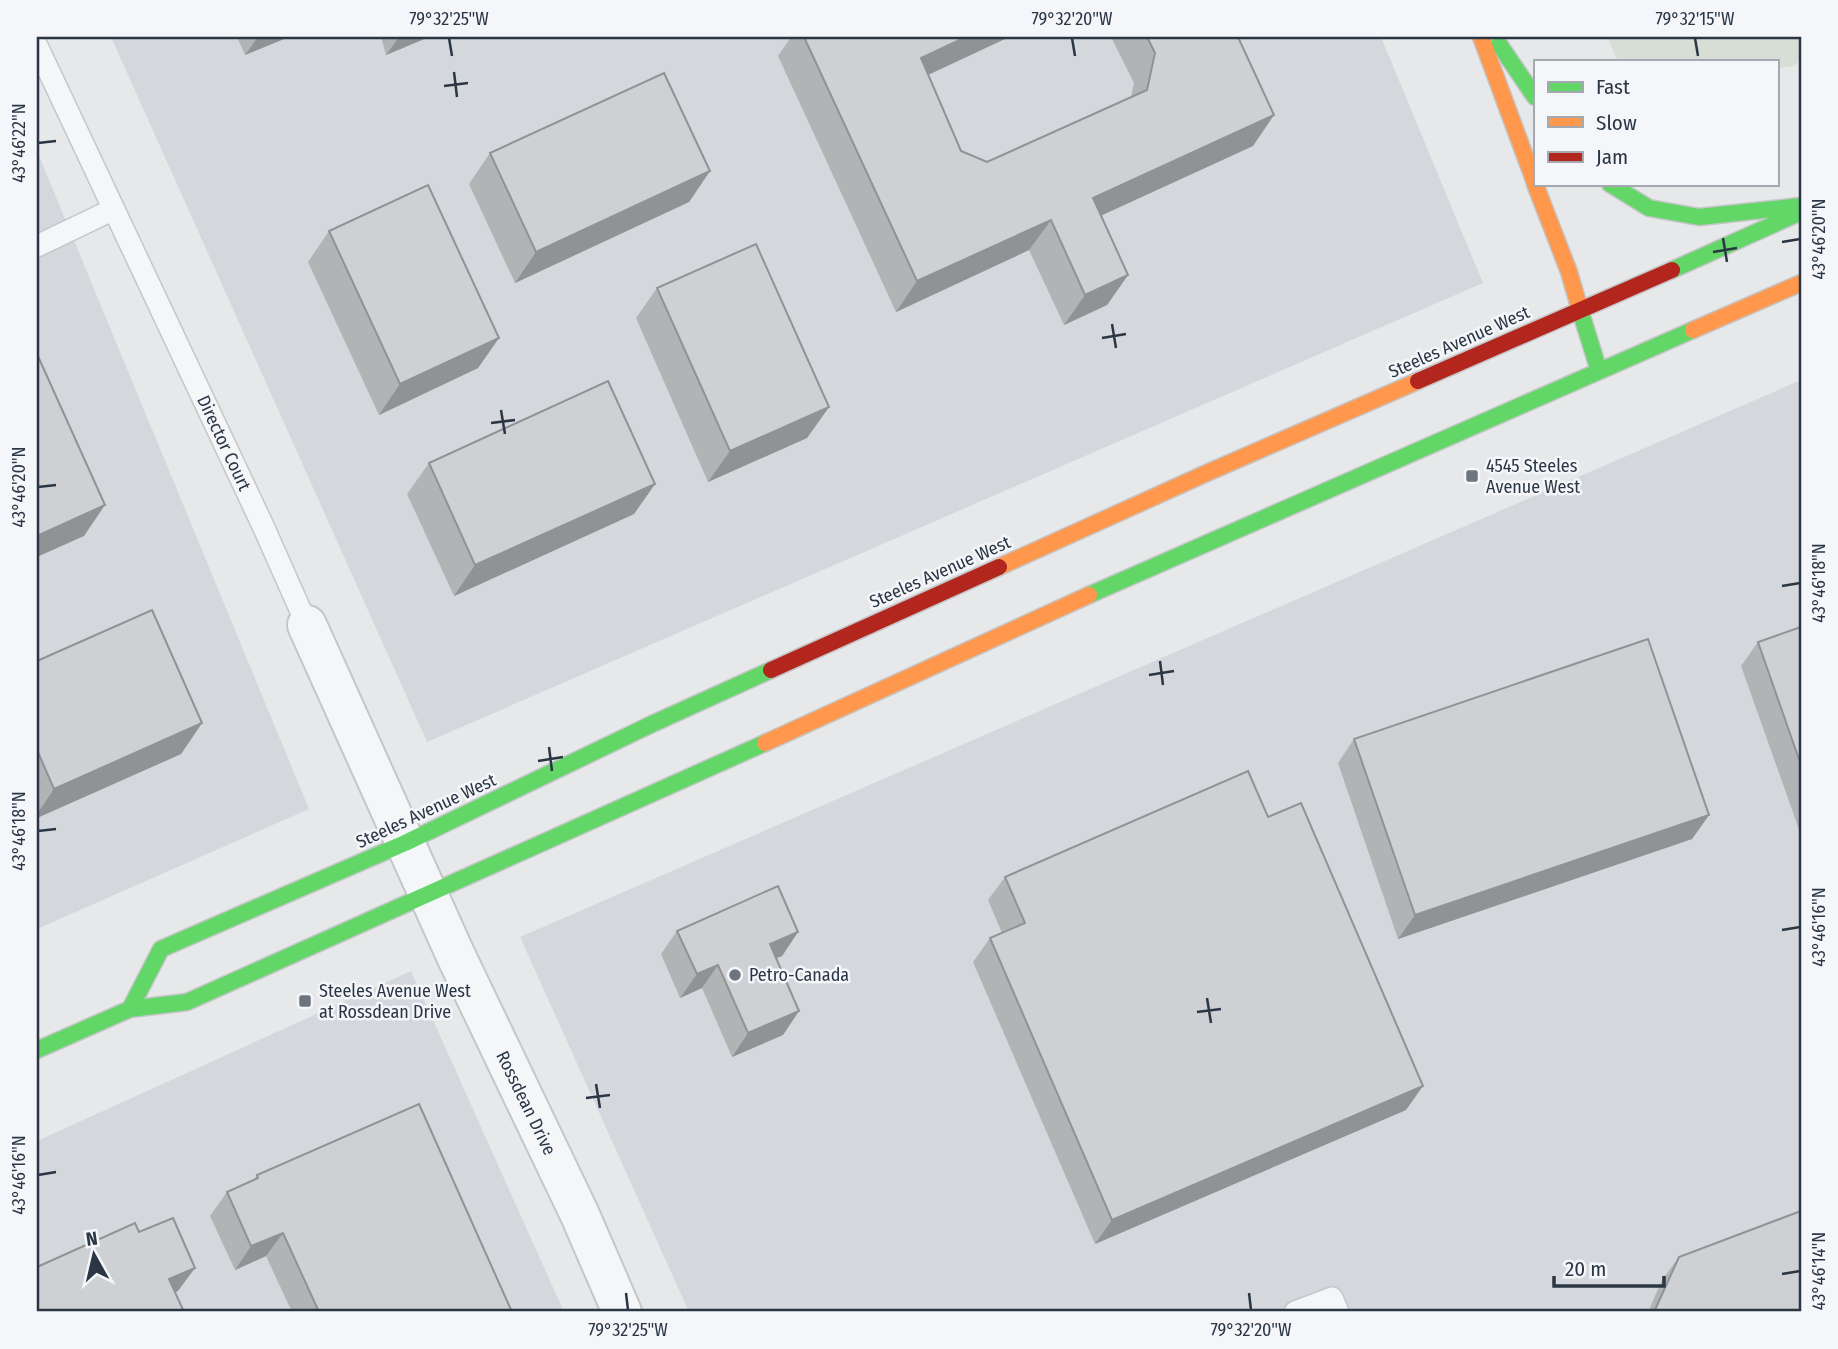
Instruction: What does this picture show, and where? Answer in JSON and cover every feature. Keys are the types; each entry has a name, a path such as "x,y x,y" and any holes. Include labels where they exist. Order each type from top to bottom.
{"main road":[{"path":"1481,37 1534,181"},
{"path":"1494,37 1534,96"},
{"path":"1536,186 1569,272 1599,371"},
{"path":"1613,186 1649,208 1699,217 1801,206"},
{"name":"Steeles Avenue West","path":"130,1009 161,949 405,843 652,724 1209,472 1801,212"},
{"path":"37,1050 130,1009 187,1002 1202,545 1801,283"}],"street":[{"name":"Director Court","path":"307,625 405,843"},
{"name":"Rossdean Drive","path":"405,843 580,1215 622,1312"}],"lane":[{"name":"Director Court","path":"37,46 307,625"},
{"path":"37,246 114,209"},
{"path":"1295,1312 1332,1298 1338,1312"}],"shaded area":[{"path":"111,37 1381,37 1483,283 427,742"},
{"path":"1607,37 1801,37 1801,59 1794,66 1778,68 1778,60 1618,60"},
{"path":"37,151 309,809 37,929"},
{"path":"1801,380 1801,1312 689,1312 520,937"},
{"path":"411,971 564,1312 37,1312 37,1141"}],"building":[{"path":"804,37 966,37 921,58 961,151 987,162 1147,90 1155,53 1147,37 1238,37 1274,115 1093,198 1128,275 1085,295 1051,220 917,281"},
{"path":"664,73 710,171 536,252 490,153"},
{"path":"428,185 499,338 400,384 329,231"},
{"path":"756,244 829,407 730,451 657,288"},
{"path":"37,354 105,505 37,536"},
{"path":"608,381 655,484 475,565 429,463"},
{"path":"152,610 202,723 54,789 37,750 37,661"},
{"path":"1801,627 1801,765 1758,642"},
{"path":"1648,639 1709,815 1415,915 1354,739"},
{"path":"1248,771 1268,817 1301,803 1423,1086 1112,1220 990,938 1025,923 1005,877"},
{"path":"778,886 798,932 770,944 799,1011 748,1033 718,965 697,974 677,931"},
{"path":"419,1104 512,1312 319,1312 283,1233 251,1246 227,1192 258,1178 257,1175"},
{"path":"1801,1211 1801,1312 1654,1312 1679,1257"},
{"path":"173,1218 195,1268 169,1279 184,1312 37,1312 37,1267 135,1223 139,1232"}],"traffic: fast":[{"path":"1499,44 1534,96"},
{"path":"1613,186 1649,208 1699,217 1801,206"},
{"path":"1672,270 1801,212"},
{"path":"1580,310 1599,371"},
{"path":"1089,595 1693,330"},
{"path":"130,1009 161,949 405,843 771,670"},
{"path":"37,1050 130,1009 187,1002 765,743"}],"traffic: slow":[{"path":"1481,37 1534,180"},
{"path":"1536,186 1569,272 1580,310"},
{"path":"1693,330 1801,283"},
{"path":"999,567 1418,381"},
{"path":"765,743 1089,595"}],"traffic: jam":[{"path":"1418,381 1672,270"},
{"path":"771,670 999,567"}],"place":[{"name":"4545 Steeles Avenue West","path":"1472,476"},
{"name":"Petro-Canada","path":"735,975"},
{"name":"Steeles Avenue West at Rossdean Drive","path":"305,1001"}]}
